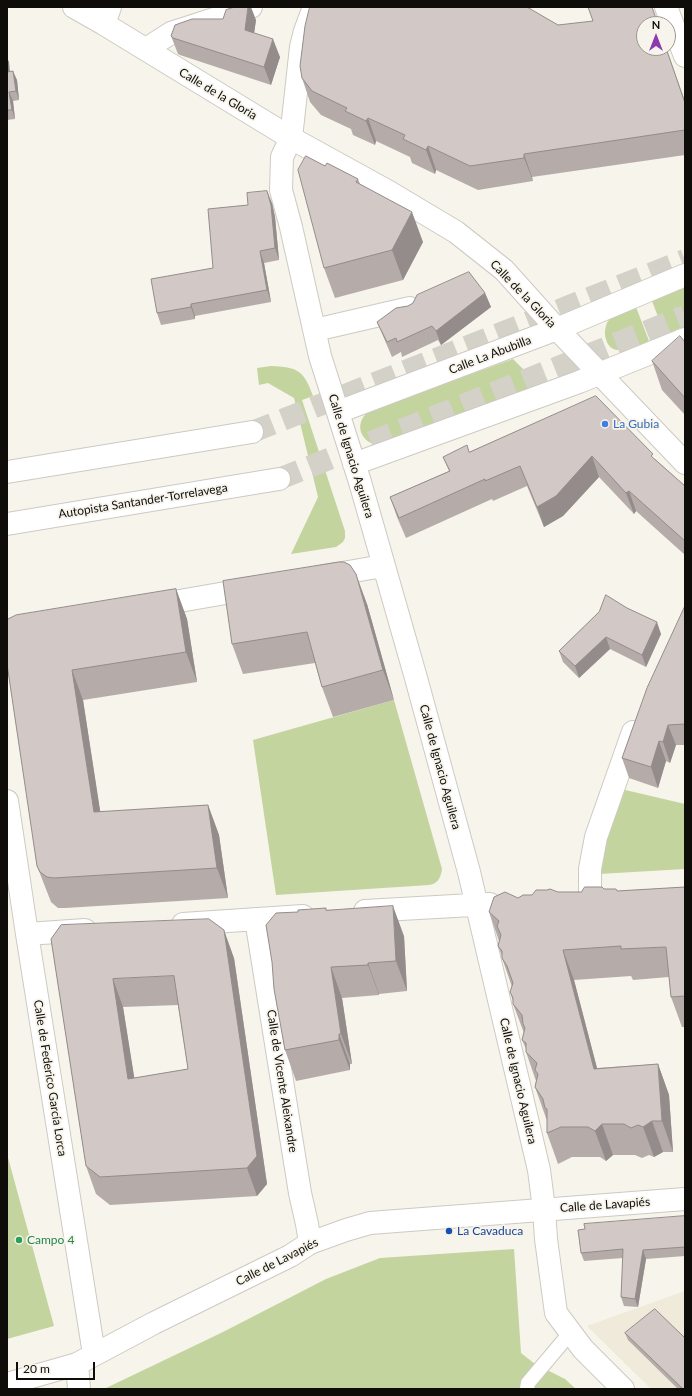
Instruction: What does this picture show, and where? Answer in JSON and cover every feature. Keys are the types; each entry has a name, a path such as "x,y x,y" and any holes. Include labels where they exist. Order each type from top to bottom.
{"main road":[{"name":"Calle de la Gloria","path":"74,7 107,15 146,49 291,138 389,192 456,232 504,270 599,374 685,463"},
{"path":"146,49 171,33 251,7"},
{"path":"291,138 301,47 305,30 314,7"},
{"path":"666,7 685,56"},
{"name":"Calle de Ignacio Aguilera","path":"291,138 282,157 281,190 291,227 320,356 354,464 416,678 477,905 539,1170 556,1313 583,1349 623,1389"},
{"name":"Calle La Abubilla","path":"338,412 557,329 685,275"},
{"path":"315,330 410,308"},
{"path":"354,464 599,374 685,339"},
{"path":"7,472 252,432"},
{"name":"Autopista Santander-Torrelavega","path":"7,524 279,479"},
{"path":"308,579 383,566"},
{"path":"130,609 277,584"},
{"path":"590,899 590,869 596,837 640,710"},
{"name":"Calle de Federico García Lorca","path":"7,801 86,1359 79,1389"},
{"path":"567,900 613,897"},
{"path":"349,912 507,903"},
{"path":"161,925 326,914"},
{"name":"Calle de Vicente Aleixandre","path":"256,919 299,1186 310,1244"},
{"path":"26,934 106,929"},
{"name":"Calle de Lavapiés","path":"7,1384 86,1359 154,1323 290,1256 310,1244 346,1230 370,1223 685,1199"}],"lane":[{"path":"527,1389 528,1383 571,1332"}],"shaded area":[{"path":"685,1291 685,1389 651,1389 587,1326"}],"green space":[{"path":"685,286 685,326 665,335 652,301"},
{"path":"636,307 649,341 625,350 613,349 605,337 605,330 608,321 617,315"},
{"path":"513,359 541,387 377,445 371,443 362,435 360,424 362,419 371,410"},
{"path":"271,366 293,369 303,375 310,387 313,396 302,400 345,531 345,538 343,542 336,547 291,554 318,497 294,398 268,383 259,385 257,368"},
{"path":"394,700 442,869 438,880 429,885 276,895 253,740"},
{"path":"621,789 685,804 685,869 599,874 608,834"},
{"name":"Campo 4","path":"7,1154 54,1326 7,1339"},
{"path":"514,1249 521,1353 535,1364 565,1379 576,1389 104,1389 223,1332 326,1279 380,1258"}],"building":[{"path":"235,7 248,7 245,30 273,39 264,67 173,38 171,36 175,25 192,19 223,19 226,10"},
{"path":"310,7 527,7 558,25 593,21 588,7 652,7 655,16 636,16 636,56 669,56 685,103 685,130 524,154 524,158 470,166 428,146 426,150 403,139 405,135 368,118 366,121 345,111 347,108 312,91 302,78 300,66 305,26"},
{"path":"13,71 16,91 9,92 12,110 7,110 7,72"},
{"path":"306,156 325,166 327,163 358,179 356,182 412,212 392,250 324,268 298,170"},
{"path":"267,191 271,205 275,248 260,251 267,290 191,304 191,307 157,313 151,279 213,268 208,209 248,205 247,193"},
{"path":"469,272 485,293 436,331 432,326 397,342 396,338 387,342 377,322 396,308 408,306 413,303 417,295"},
{"path":"680,336 685,342 685,398 652,361"},
{"path":"596,396 653,454 651,456 685,486 685,541 629,491 626,493 592,456 556,496 537,507 520,466 485,481 485,479 399,518 390,497 450,471 443,457 467,445 469,452"},
{"path":"344,562 350,565 356,574 383,670 322,687 307,632 232,644 223,581"},
{"path":"176,589 186,652 72,670 94,812 208,805 217,868 54,878 47,877 40,872 37,866 7,664 7,620 16,615"},
{"path":"606,595 627,608 657,622 642,655 606,637 575,666 559,651 599,612"},
{"path":"685,606 685,724 668,725 663,742 659,741 651,767 622,758 647,688"},
{"path":"585,887 602,887 604,889 616,889 617,891 685,887 685,996 671,997 666,947 621,949 621,946 563,950 594,1069 658,1064 662,1121 652,1121 643,1127 638,1125 631,1128 624,1124 602,1124 595,1131 588,1127 561,1127 547,1133 547,1109 545,1108 543,1099 535,1087 538,1074 535,1070 537,1063 526,1052 526,1043 522,1040 525,1028 522,1015 513,1004 513,998 510,992 513,983 507,966 502,958 502,951 498,946 501,935 497,926 499,921 489,912 494,897 505,892 518,898 523,895 532,895 536,890 550,889 558,892 581,892"},
{"path":"393,906 396,961 368,963 368,965 331,967 341,1034 339,1034 339,1040 285,1050 274,989 272,962 266,925 276,913 326,908 326,910"},
{"path":"209,919 224,930 257,1156 247,1168 100,1177 86,1166 51,939 61,925","holes":["174,976 188,1069 128,1079 113,979"]},
{"path":"685,1216 685,1247 643,1250 635,1299 621,1297 623,1249 581,1253 578,1230 585,1229 584,1224"},
{"path":"655,1309 685,1338 685,1389 683,1389 625,1333"}],"tunnel":[{"path":"252,432 685,260"},
{"path":"279,479 685,316"}],"place":[{"name":"La Gubia","path":"605,424"},
{"name":"La Cavaduca","path":"449,1231"},
{"name":"Campo 4","path":"19,1240"}]}
